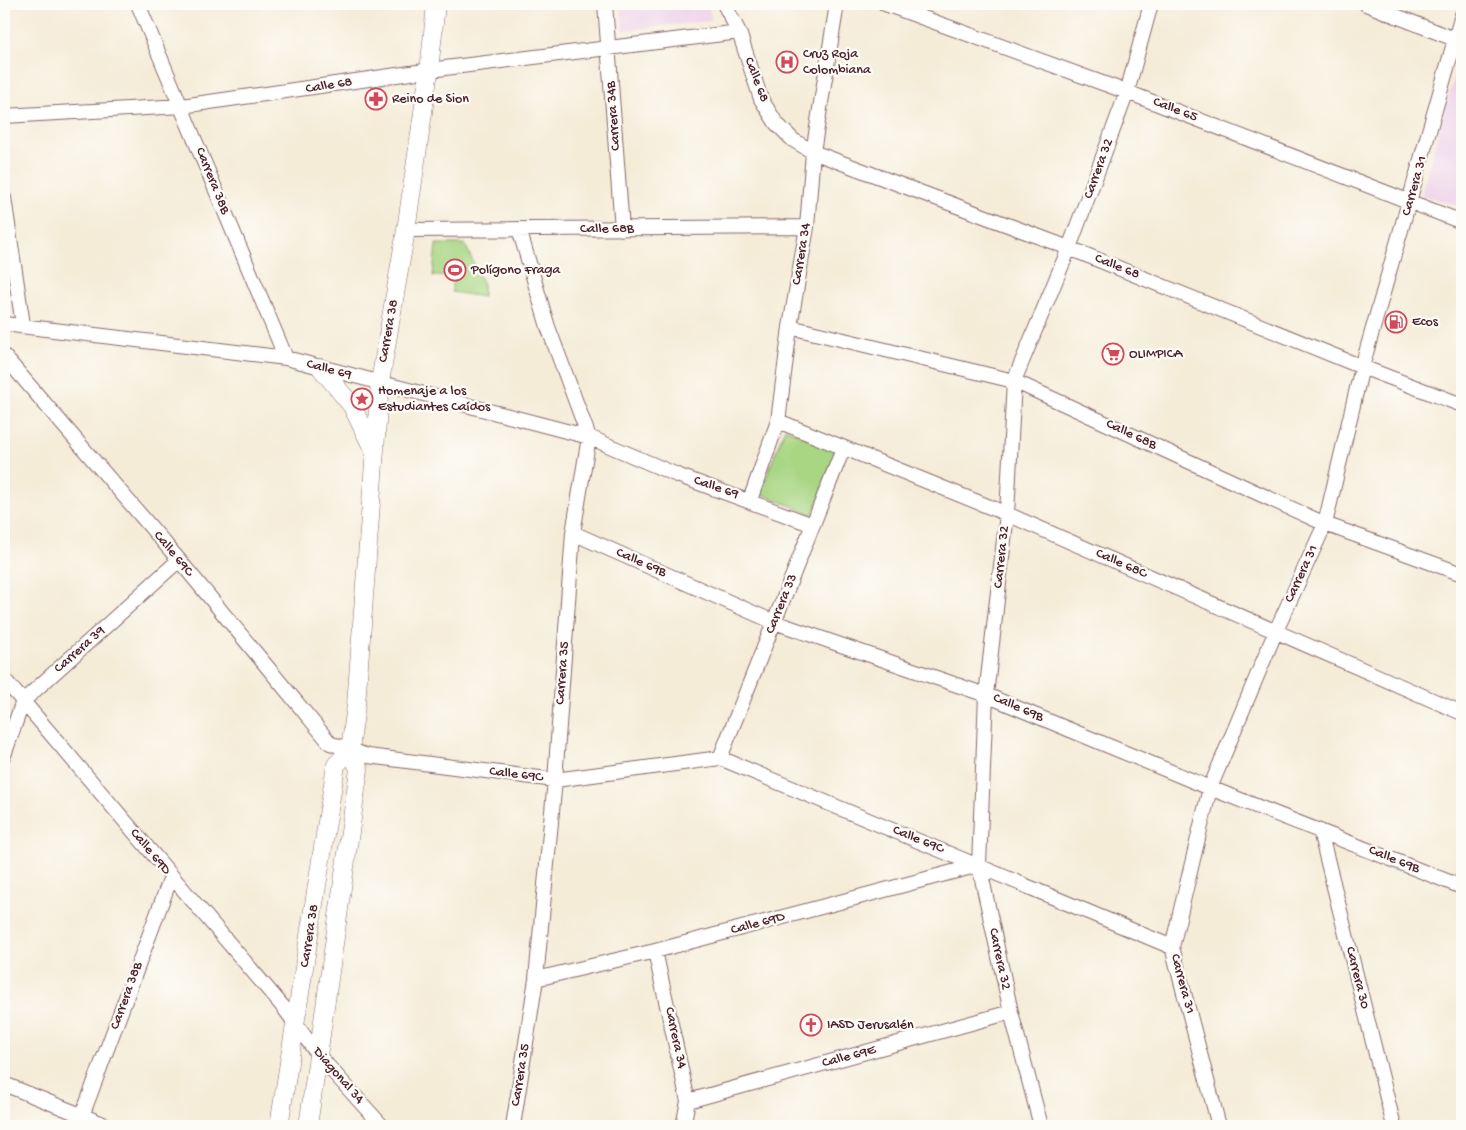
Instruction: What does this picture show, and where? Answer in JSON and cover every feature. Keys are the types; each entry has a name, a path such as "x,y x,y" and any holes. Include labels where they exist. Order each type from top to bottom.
{"main road":[{"name":"Carrera 38","path":"308,1126 359,769 350,750 356,706 380,382 406,230 429,71 436,4"},
{"path":"321,368 352,406 374,450"},
{"name":"Carrera 38","path":"279,1126 336,765 350,750"}],"street":[{"name":"Carrera 38B","path":"138,4 286,358"},
{"name":"Carrera 34B","path":"605,4 622,228"},
{"path":"724,4 739,32"},
{"name":"Carrera 34","path":"750,500 778,420 790,327 807,227 813,152 837,4"},
{"name":"Calle 65","path":"885,4 1127,92 1462,222"},
{"name":"Carrera 32","path":"1041,1126 1010,1012 979,865 986,695 1007,514 1014,381 1069,248 1127,92 1150,4"},
{"path":"1366,4 1459,41"},
{"name":"Carrera 31","path":"1219,1126 1172,947 1210,788 1275,633 1325,524 1362,367 1459,41 1462,15"},
{"name":"Calle 68","path":"4,116 182,106 429,71 739,32 761,99 776,123 793,140 813,152 1069,248 1362,367 1462,405"},
{"path":"4,198 14,325 4,335"},
{"name":"Calle 68B","path":"406,230 807,227"},
{"name":"Carrera 35","path":"513,1126 536,979 555,780 573,533 589,437 548,327 519,229"},
{"name":"Calle 69","path":"14,325 286,358 589,437 677,475 750,500 813,525"},
{"name":"Calle 68B","path":"790,327 1014,381 1325,524 1462,574"},
{"name":"Calle 69C","path":"4,356 179,560 330,743 368,756 555,780 720,758 1172,947"},
{"name":"Calle 68C","path":"778,420 843,449 1007,514 1275,633 1462,713"},
{"name":"Carrera 33","path":"720,758 843,449"},
{"name":"Calle 69B","path":"573,533 774,622 986,695 1210,788 1320,831 1461,882"},
{"name":"Carrera 39","path":"4,755 23,701 179,560"},
{"name":"Calle 69D","path":"4,679 296,1025"},
{"name":"Carrera 30","path":"1320,831 1394,1126"},
{"name":"Calle 69D","path":"536,979 655,951 979,865"},
{"name":"Carrera 38B","path":"82,1116 171,877"},
{"name":"Carrera 34","path":"655,951 688,1101 683,1126"},
{"name":"Calle 69E","path":"688,1101 1010,1012"},
{"name":"Diagonal 34","path":"296,1025 319,1056 382,1126"},
{"path":"4,1084 108,1126"}],"shaded area":[{"path":"620,4 709,4 711,21 624,30"},
{"path":"1460,56 1462,57 1462,207 1421,195"}],"green space":[{"name":"Polígono Fraga","path":"436,244 465,244 483,284 483,297 452,292 452,277 433,276"},
{"path":"785,428 836,451 813,515 760,493"}],"place":[{"name":"Cruz Roja Colombiana","path":"787,62"},
{"name":"Reino de Sion","path":"376,99"},
{"name":"Polígono Fraga","path":"455,270"},
{"name":"Ecos","path":"1396,322"},
{"name":"OLIMPICA","path":"1113,354"},
{"name":"Homenaje a los Estudiantes Caídos","path":"362,399"},
{"name":"IASD Jerusalén","path":"811,1025"}]}
